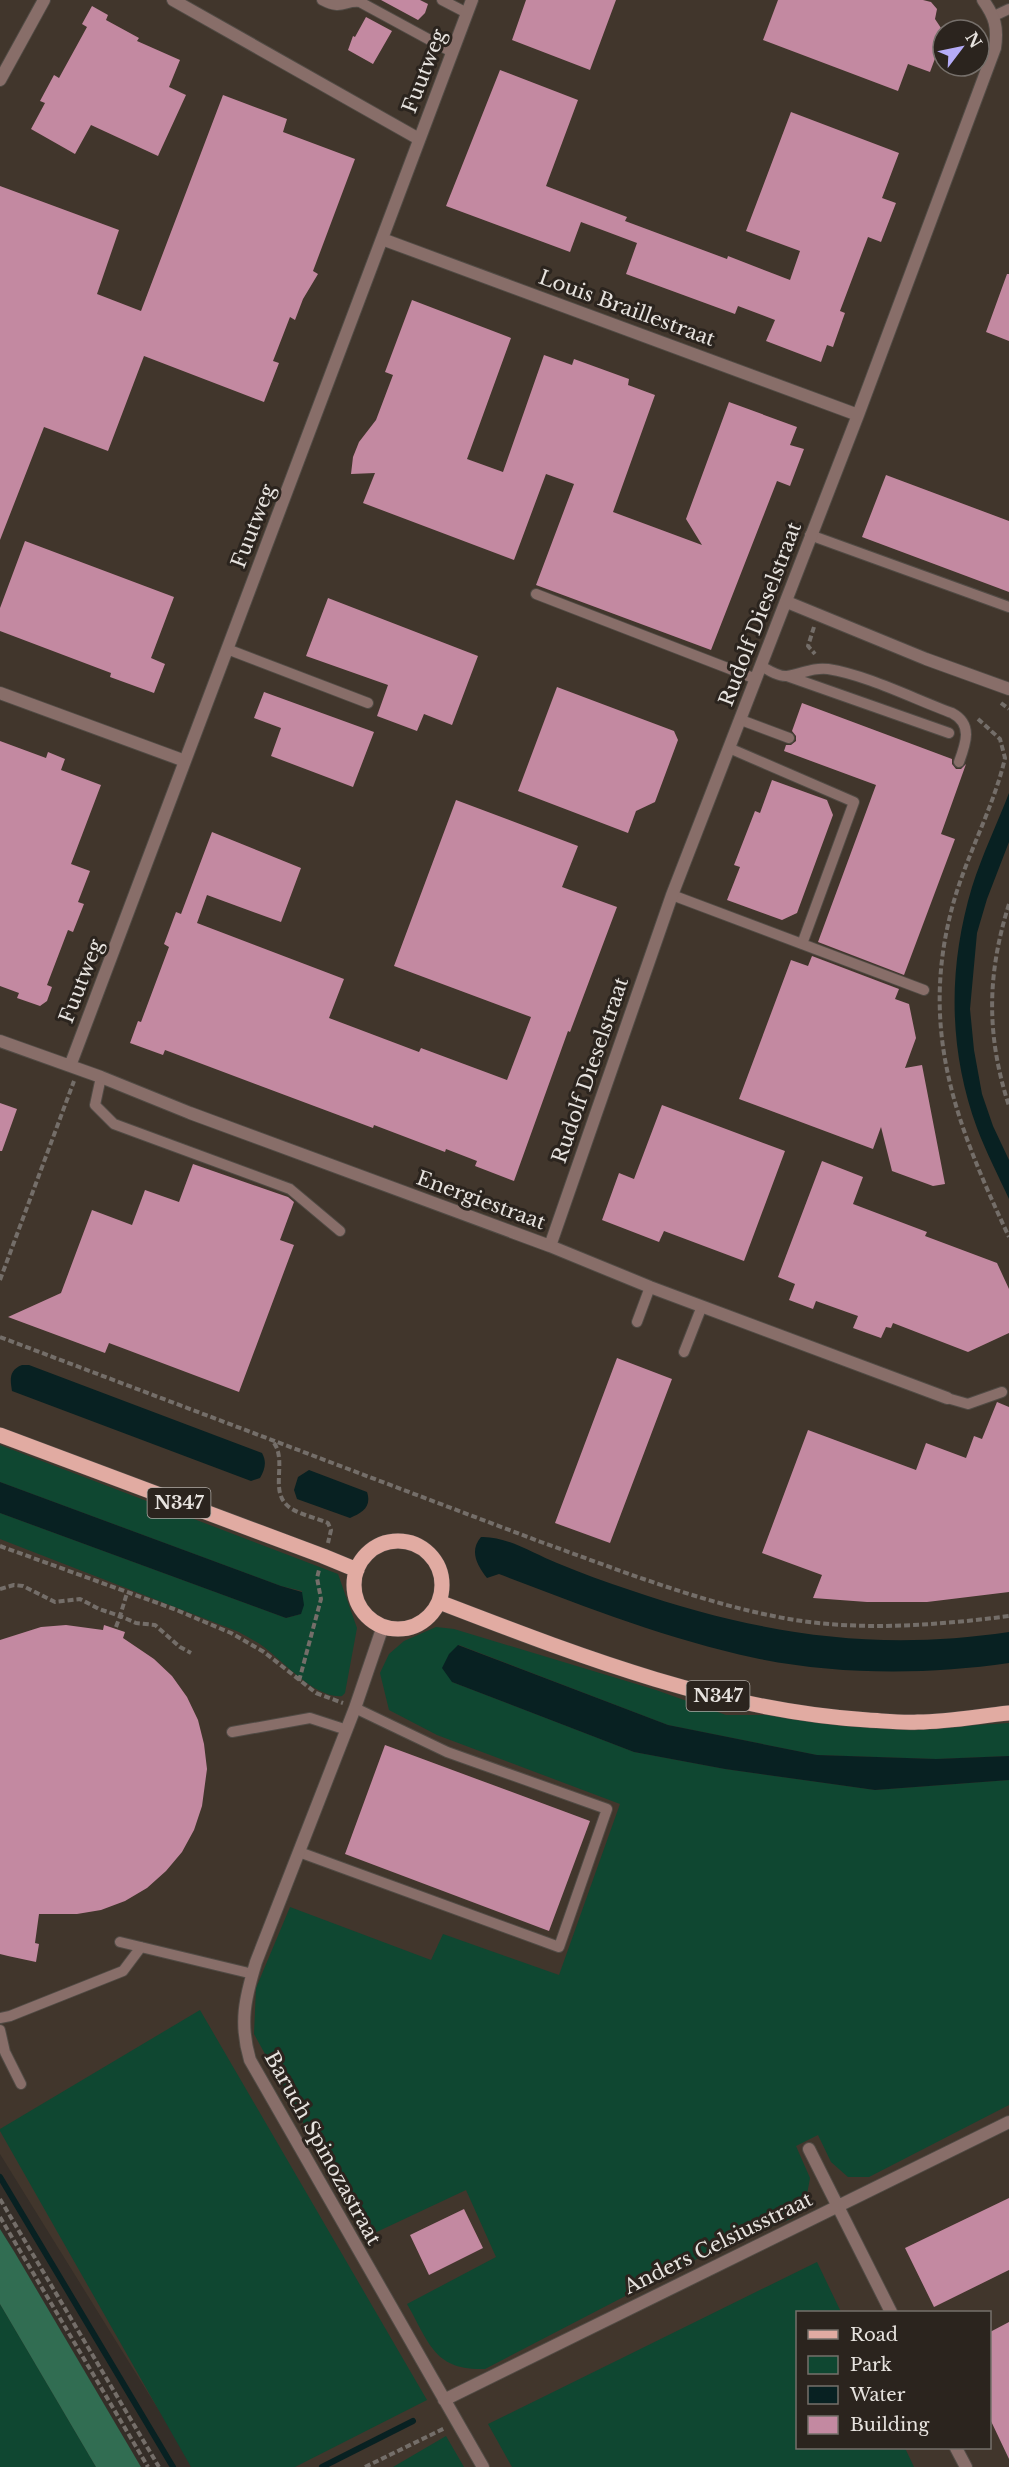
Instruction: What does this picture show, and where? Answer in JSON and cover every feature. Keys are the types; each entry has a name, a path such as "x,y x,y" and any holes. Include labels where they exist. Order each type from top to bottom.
{"main road":[{"name":"N347","path":"0,1435 357,1570"},
{"path":"394,1541 414,1544 431,1555 437,1563 442,1582 439,1602 425,1620 416,1625 394,1628 383,1626 373,1620 358,1604 355,1581 357,1570 368,1553 384,1543 394,1541"},
{"name":"N347","path":"439,1602 575,1654 748,1704 825,1717 918,1722 1009,1713"}],"street":[{"path":"0,81 44,0"},
{"path":"173,0 419,139"},
{"name":"Fuutweg","path":"74,1067 185,761 472,0"},
{"path":"983,0 994,16"},
{"name":"Rudolf Dieselstraat","path":"550,1246 672,895 787,602 810,535 858,415 995,48 997,32 994,16"},
{"name":"Louis Braillestraat","path":"382,239 858,415"},
{"path":"787,602 926,659 1009,689"},
{"path":"0,693 185,761"},
{"name":"Energiestraat","path":"0,1041 550,1246 650,1287 947,1398"},
{"name":"Baruch Spinozastraat","path":"383,1626 356,1708 298,1851 245,1996 244,2042 249,2060 483,2467"},
{"name":"Anders Celsiusstraat","path":"444,2400 1009,2122"},
{"path":"809,2149 890,2311"},
{"path":"957,2449 966,2467"}],"lane":[{"path":"322,0 339,6 354,0 452,52"},
{"path":"442,0 467,13"},
{"path":"994,16 1009,9"},
{"path":"810,535 1009,608"},
{"path":"536,594 756,679"},
{"path":"227,649 368,703"},
{"path":"761,666 949,733"},
{"path":"788,676 805,670 829,669 952,713 963,722 967,734 959,762"},
{"path":"741,720 789,738"},
{"path":"729,748 854,802 802,944"},
{"path":"672,895 924,990"},
{"path":"101,1077 94,1105 114,1124 290,1189 340,1231"},
{"path":"637,1322 650,1287"},
{"path":"684,1352 702,1306"},
{"path":"947,1398 968,1404 1002,1392"},
{"path":"298,1851 559,1947 607,1809 447,1752 356,1708"},
{"path":"232,1732 310,1718 346,1730"},
{"path":"120,1942 253,1974"},
{"path":"0,2018 123,1971 141,1947"},
{"path":"0,2030 6,2052 21,2084"}],"path":[{"path":"816,655 809,648 808,641 820,616"},
{"path":"975,717 1000,739 1005,758 952,908 942,965 941,1031 948,1081 957,1115 1009,1237"},
{"path":"1009,904 998,944 991,993 995,1048 1009,1106"},
{"path":"0,1280 74,1067"},
{"path":"0,1337 610,1567 687,1592 777,1616 820,1622 908,1626 1009,1616"},
{"path":"0,1546 174,1609 245,1639 316,1693 356,1708"},
{"path":"0,1589 14,1585 23,1586 55,1602 80,1599 136,1623 155,1626 180,1647 191,1653"},
{"path":"116,1627 127,1593"},
{"path":"0,2199 159,2467"},
{"path":"0,2217 148,2467"},
{"path":"365,2467 457,2422"}],"shaded area":[{"path":"0,0 1009,0 1009,2467 194,2467 0,2154"}],"green space":[{"path":"0,1445 338,1574 357,1628 345,1693 342,1696 332,1695 311,1686 264,1647 239,1632 0,1539 0,1513 286,1618 301,1614 302,1591 281,1586 0,1482"},
{"path":"436,1627 454,1629 656,1690 726,1715 768,1715 834,1725 929,1728 1009,1723 1009,1756 936,1759 817,1755 668,1725 459,1645 452,1682 634,1752 725,1769 875,1790 1009,1780 1009,2105 869,2177 848,2177 831,2162 818,2135 796,2146 810,2178 806,2200 793,2218 710,2252 485,2369 454,2365 435,2352 407,2304 496,2257 466,2190 366,2237 254,2034 256,1988 290,1907 431,1960 443,1934 559,1975 620,1804 437,1735 389,1710 380,1673 389,1654 404,1641"},
{"path":"200,2010 427,2400 295,2467 191,2467 0,2131"},
{"path":"0,2229 141,2467 96,2467 0,2304"},
{"path":"817,2262 841,2311 796,2311 796,2449 905,2449 914,2467 512,2467 488,2424"},
{"path":"0,2304 96,2467 0,2467"},
{"path":"446,2436 464,2467 393,2467"}],"water":[{"path":"1009,793 1009,842 987,899 977,933 970,1009 982,1094 993,1126 1009,1160 1009,1199 977,1128 967,1098 956,1038 955,978 964,917 972,887"},
{"path":"22,1365 29,1365 262,1453 265,1462 262,1475 251,1481 12,1391 11,1375"},
{"path":"309,1470 367,1492 367,1506 350,1518 297,1499 294,1490 298,1477"},
{"path":"0,1482 302,1592 304,1605 301,1614 286,1618 0,1513"},
{"path":"481,1537 510,1542 593,1577 678,1605 771,1628 863,1639 911,1640 959,1638 1009,1632 1009,1663 946,1670 882,1671 818,1668 755,1658 625,1621 499,1574 487,1578 480,1568 475,1553 475,1547"},
{"path":"458,1645 668,1725 817,1755 936,1759 1009,1756 1009,1780 875,1790 725,1769 634,1752 452,1682 442,1668 449,1654"}],"building":[{"path":"381,0 420,0 428,4 425,13 418,20"},
{"path":"526,0 616,0 590,70 512,40"},
{"path":"778,0 923,0 931,2 937,9 935,18 931,18 930,72 908,64 898,91 763,40"},
{"path":"92,6 108,15 106,20 139,38 137,41 180,60 169,87 186,95 158,156 91,125 75,154 31,129 45,103 40,101 54,75 59,78 87,27 82,24"},
{"path":"366,17 392,31 373,64 348,50 353,36 355,37"},
{"path":"500,70 578,100 546,186 627,217 625,221 790,280 800,251 746,231 791,112 899,153 882,198 896,203 881,242 868,237 840,311 845,313 833,347 827,345 821,362 766,341 775,320 738,306 735,314 626,274 637,243 581,222 570,252 446,206"},
{"path":"223,95 287,119 283,132 355,159 313,271 318,274 303,299 295,320 290,317 273,361 279,363 264,402 144,356 108,451 44,427 0,540 0,186 119,230 97,294 141,311"},
{"path":"1007,274 1009,274 1009,341 986,332"},
{"path":"412,300 511,338 467,459 503,472 544,355 572,365 574,359 629,379 628,385 655,395 613,512 702,545 686,519 729,402 797,427 790,445 804,449 790,486 777,481 711,650 536,585 574,484 546,474 514,560 363,503 375,473 351,474 353,457 359,442 376,420 393,375 385,372"},
{"path":"886,475 1009,521 1009,592 862,537"},
{"path":"25,541 174,597 151,658 165,664 154,693 110,677 111,673 0,631 0,608"},
{"path":"328,598 478,656 452,725 424,714 417,731 377,716 388,685 306,656"},
{"path":"557,687 674,731 678,740 655,802 636,811 628,833 518,791"},
{"path":"264,692 374,732 353,787 271,756 281,728 254,718"},
{"path":"802,703 952,759 952,764 956,769 961,769 966,764 941,834 955,839 904,975 818,942 876,785 784,751 786,745 791,745 796,741 796,736 792,731"},
{"path":"0,741 46,758 48,752 65,759 61,770 101,785 71,864 90,871 78,902 84,904 73,932 68,930 47,985 52,987 47,1001 40,1006 17,998 19,993 0,986"},
{"path":"772,780 827,800 833,815 797,913 782,920 727,900 740,867 734,865 755,811 760,813"},
{"path":"456,800 578,846 562,887 617,907 570,1032 568,1031 514,1181 475,1166 477,1161 446,1149 445,1152 374,1125 373,1128 165,1050 163,1055 130,1043 138,1021 141,1022 169,947 164,944 176,912 181,914 212,832 301,868 281,922 207,895 197,923 344,979 329,1018 419,1052 421,1048 507,1080 531,1017 394,966"},
{"path":"812,956 899,989 895,999 909,1004 916,1038 905,1068 922,1065 945,1184 933,1186 892,1171 881,1127 873,1149 739,1099 791,960 808,966"},
{"path":"0,1103 17,1109 2,1151 0,1151"},
{"path":"662,1105 785,1151 744,1261 664,1231 659,1242 602,1220 619,1173 634,1179"},
{"path":"822,1161 863,1177 853,1204 927,1232 925,1236 997,1263 1009,1289 1009,1333 968,1352 893,1323 891,1328 886,1327 881,1338 853,1328 858,1316 816,1301 813,1309 789,1300 795,1284 778,1277"},
{"path":"193,1164 288,1197 294,1202 280,1240 294,1245 239,1392 109,1343 105,1353 8,1317 61,1293 92,1210 132,1225 145,1190 179,1202"},
{"path":"617,1358 672,1379 610,1543 555,1523"},
{"path":"997,1402 1009,1407 1009,1592 927,1602 867,1602 813,1598 822,1575 762,1553 808,1430 916,1470 926,1443 966,1458 974,1436 982,1439"},
{"path":"66,1625 103,1630 104,1625 125,1632 123,1638 154,1659 172,1676 187,1697 198,1720 204,1744 207,1769 202,1806 194,1830 182,1852 147,1888 125,1901 101,1910 77,1914 39,1914 35,1943 39,1944 36,1962 0,1954 0,1640 41,1627"},
{"path":"385,1745 590,1821 549,1931 345,1854"},
{"path":"1009,2198 1009,2270 934,2307 905,2248"},
{"path":"464,2209 483,2248 429,2275 410,2235"},
{"path":"1009,2322 1009,2459 991,2421 991,2331"}],"waterway":[{"path":"0,2177 173,2467"},
{"path":"322,2467 413,2421"}]}
